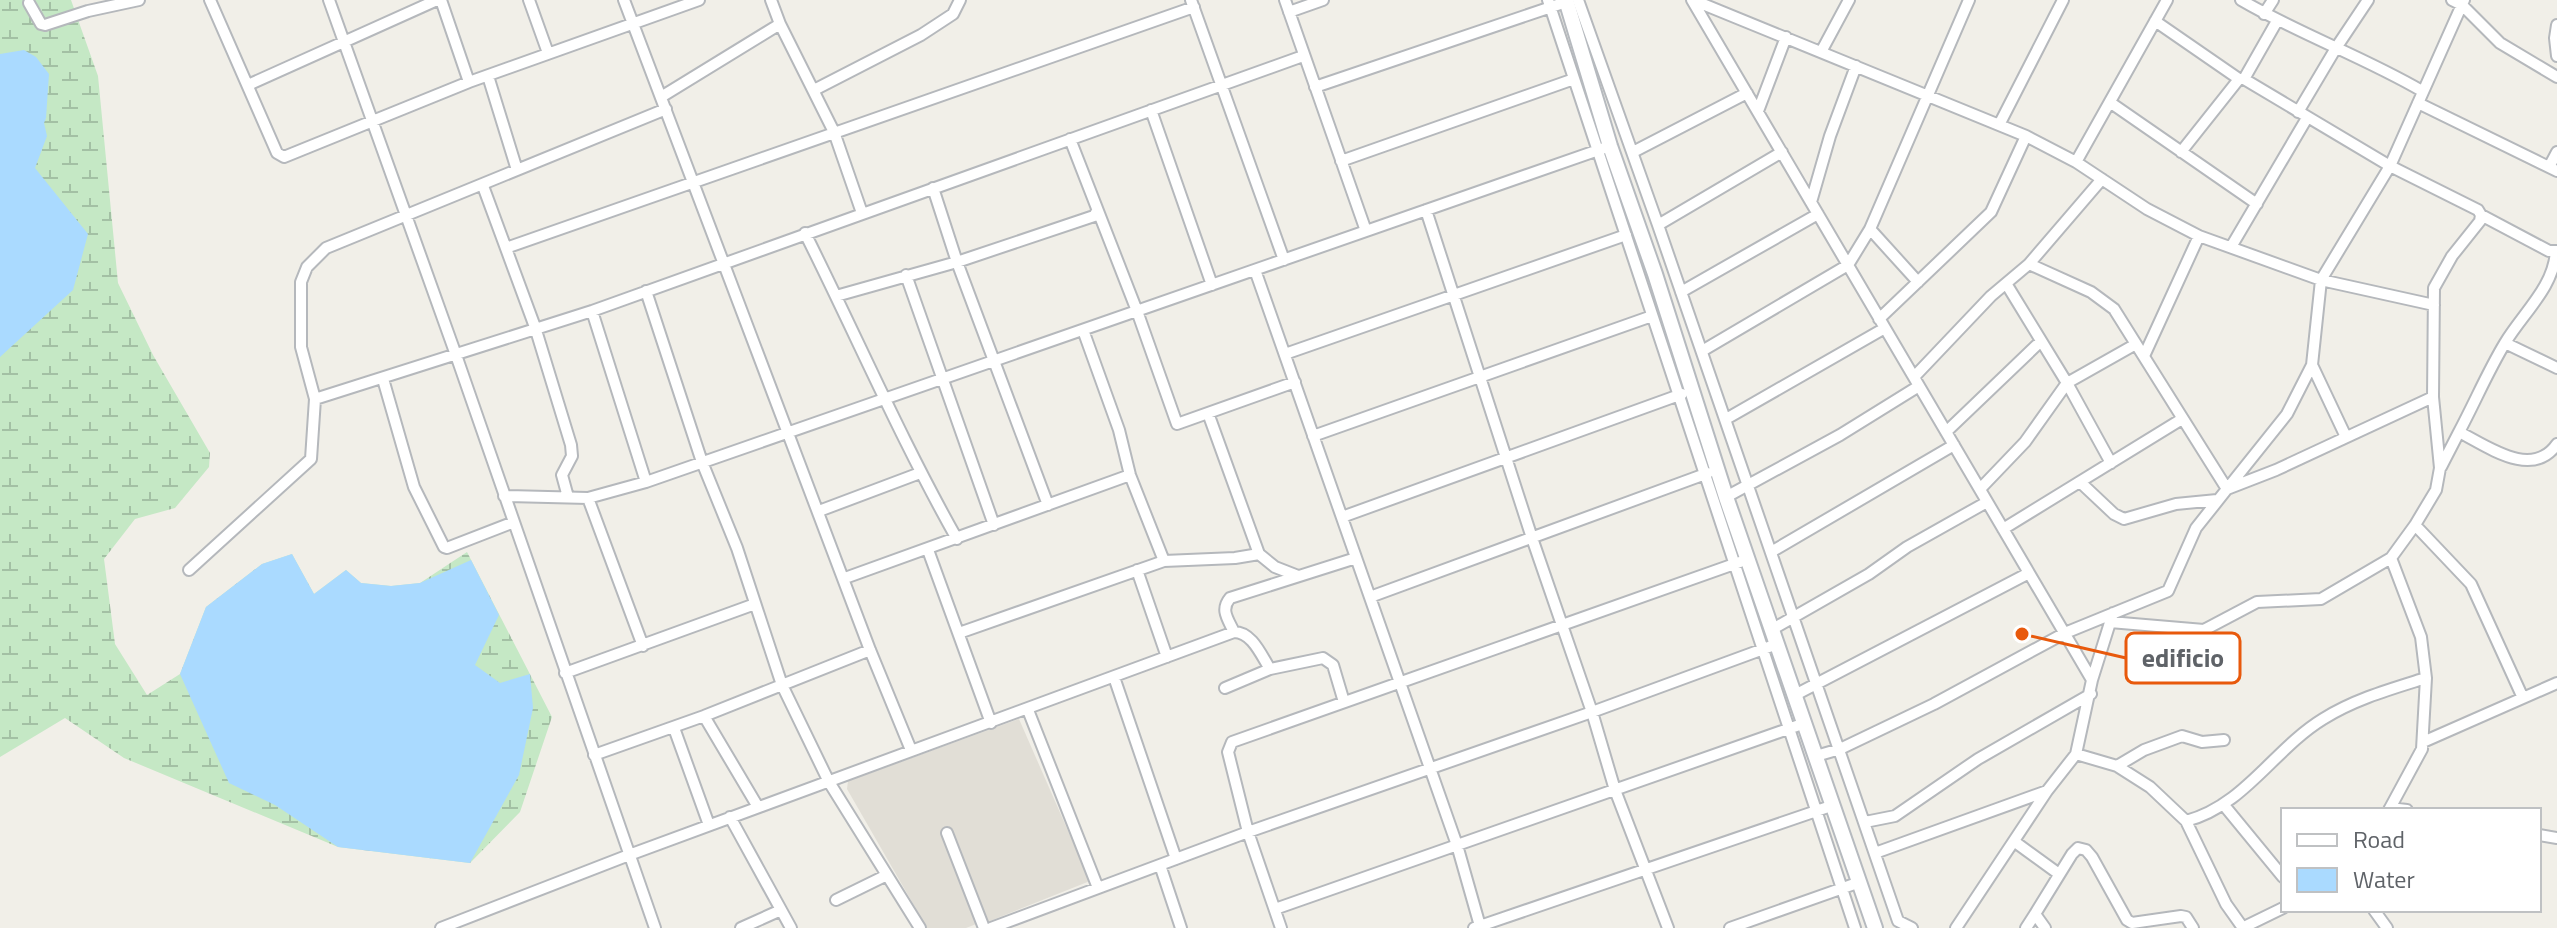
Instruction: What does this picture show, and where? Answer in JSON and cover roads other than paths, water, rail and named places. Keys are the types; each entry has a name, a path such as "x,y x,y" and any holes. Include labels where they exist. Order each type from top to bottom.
{"street":[{"path":"29,3 41,24 45,25 88,11 139,0"},
{"path":"210,0 277,153 284,157 469,82 699,0"},
{"path":"329,0 655,928"},
{"path":"248,85 439,0 469,82"},
{"path":"529,0 548,53"},
{"path":"624,0 870,650 911,750"},
{"path":"771,0 834,132 862,213"},
{"path":"814,90 921,35 953,14 960,0"},
{"path":"1285,0 1366,231"},
{"path":"1289,12 1323,0"},
{"path":"1692,0 2026,136 2076,162 2162,217 2199,236 2321,280 2434,305"},
{"path":"1692,0 2092,680"},
{"path":"1725,12 1732,0"},
{"path":"1821,52 1849,0"},
{"path":"1702,351 1848,265 1870,229 1969,0"},
{"path":"1999,125 2063,0"},
{"path":"2076,162 2167,0"},
{"path":"2241,0 2277,21 2422,91"},
{"path":"2264,14 2273,0"},
{"path":"2231,247 2257,204 2336,48 2368,0"},
{"path":"1315,87 1549,4 1570,1"},
{"path":"1570,1 1626,235 1652,316 1685,393"},
{"path":"1570,1 1633,152 1898,921 1912,928"},
{"path":"1816,756 1840,749 1934,704 2065,633 2111,618 2168,591 2192,536 2287,414 2312,365 2321,280 2390,166 2459,2 2500,43 2557,77"},
{"path":"506,248 1193,4 1284,260"},
{"path":"1549,4 1574,79 1655,274 1685,393 1741,562 1770,641 1795,695 1875,928"},
{"path":"2155,21 2241,79 2390,166 2478,210 2481,215 2549,251 2557,251 2549,280 2505,343 2440,468"},
{"path":"2181,152 2241,79 2277,21"},
{"path":"661,97 780,24"},
{"path":"2557,25 2557,56"},
{"path":"1758,111 1786,37"},
{"path":"315,399 592,311 1303,56"},
{"path":"1811,202 1830,136 1856,66"},
{"path":"488,76 517,170"},
{"path":"1341,161 1574,79"},
{"path":"1633,152 1747,93"},
{"path":"2111,103 2257,204"},
{"path":"2418,103 2553,169 2557,152"},
{"path":"189,570 308,464 312,452 315,399 301,347 301,282 307,267 326,248 666,109"},
{"path":"1151,110 1212,285"},
{"path":"1726,419 1882,323 1918,282 1991,212 2026,136"},
{"path":"1070,139 1177,424 1295,382"},
{"path":"504,496 588,498 646,482 1604,148"},
{"path":"1658,225 1782,152"},
{"path":"1726,497 1840,435 1916,381 1991,296 2029,264 2102,179"},
{"path":"483,186 535,327 571,445 572,456 562,475 568,497"},
{"path":"933,188 957,262 1048,505"},
{"path":"1426,210 1615,790 1668,928"},
{"path":"836,296 957,262 1094,216 1097,211"},
{"path":"1681,292 1818,214"},
{"path":"2111,618 2204,630 2257,602 2321,599 2391,558 2436,490 2440,468 2433,397 2434,288 2452,256 2480,221 2481,215"},
{"path":"1870,229 1918,282"},
{"path":"805,233 920,473 957,539"},
{"path":"1285,354 1626,235"},
{"path":"2144,356 2199,236"},
{"path":"2029,264 2104,300 2114,309 2227,489"},
{"path":"1255,270 1457,845 1477,927 1831,806"},
{"path":"906,275 994,525"},
{"path":"2007,285 2111,463"},
{"path":"646,291 702,462 737,548 782,685 829,782 920,928"},
{"path":"592,311 646,482"},
{"path":"1313,436 1652,316"},
{"path":"1083,330 1119,430 1130,475 1164,561"},
{"path":"1946,432 2040,342"},
{"path":"2505,343 2557,368"},
{"path":"1980,489 2025,442 2067,383 2136,344"},
{"path":"2312,365 2346,437"},
{"path":"383,379 414,487 444,547 514,522"},
{"path":"1342,517 1685,393"},
{"path":"2227,489 2276,470 2433,397"},
{"path":"1208,413 1259,554 1275,567 1298,576"},
{"path":"2003,529 2182,419"},
{"path":"2459,432 2523,461 2543,458 2557,444"},
{"path":"1771,552 1954,445"},
{"path":"1711,472 1726,497 1741,562 1770,641 1789,729 1855,928"},
{"path":"1370,597 1711,472"},
{"path":"819,511 920,473"},
{"path":"845,578 1130,475"},
{"path":"2080,482 2114,514 2124,519 2176,504 2217,500"},
{"path":"588,498 643,646"},
{"path":"991,928 1248,832 1592,712 1770,641 1794,618 1869,574 1907,547 1987,502"},
{"path":"2415,525 2471,584 2523,698"},
{"path":"928,550 991,723"},
{"path":"959,633 1164,561 1259,554"},
{"path":"1234,632 1225,612 1225,604 1230,598 1356,558"},
{"path":"2390,808 2420,756 2426,678 2421,637 2391,558"},
{"path":"1281,928 1248,832 1228,752 1232,742 1741,562"},
{"path":"1137,570 1167,657"},
{"path":"1795,695 2029,573"},
{"path":"565,673 755,604"},
{"path":"1956,928 2047,791 2076,754 2092,680 2111,618"},
{"path":"441,928 730,817 1234,632 1243,632 1250,638 1270,669"},
{"path":"594,755 674,728 870,650"},
{"path":"1225,688 1270,669 1323,658 1333,665 1344,702"},
{"path":"1114,677 1176,859"},
{"path":"2186,821 2207,816 2249,786 2276,756 2325,717 2385,689 2426,678"},
{"path":"2423,742 2557,683"},
{"path":"1865,822 1895,816 1967,766 2091,694"},
{"path":"1028,710 1098,888"},
{"path":"704,716 758,807"},
{"path":"1275,909 1805,723"},
{"path":"674,728 709,825"},
{"path":"2117,766 2144,750 2182,736 2202,742 2224,740"},
{"path":"2076,754 2117,766 2150,787 2186,821 2226,904 2243,928 2281,909"},
{"path":"1875,853 2047,791"},
{"path":"2223,804 2281,875"},
{"path":"730,817 791,928"},
{"path":"947,833 984,928"},
{"path":"2015,842 2059,874"},
{"path":"2026,928 2078,848 2086,850 2132,923 2181,916 2186,917 2193,928"},
{"path":"1160,865 1181,928"},
{"path":"836,900 887,875"},
{"path":"1730,928 1860,882"},
{"path":"741,928 781,910"},
{"path":"2035,914 2045,928"},
{"path":"1024,916 1028,928"}],"water":[{"path":"24,50 36,57 49,74 44,123 47,136 35,168 88,234 73,290 0,357 0,54"},
{"path":"292,554 314,594 346,570 361,583 391,586 420,583 471,560 499,615 475,665 500,683 530,674 533,708 519,775 470,863 338,847 275,805 229,783 180,674 206,607 262,564"}],"place":[{"name":"edificio","path":"2022,634"}]}
